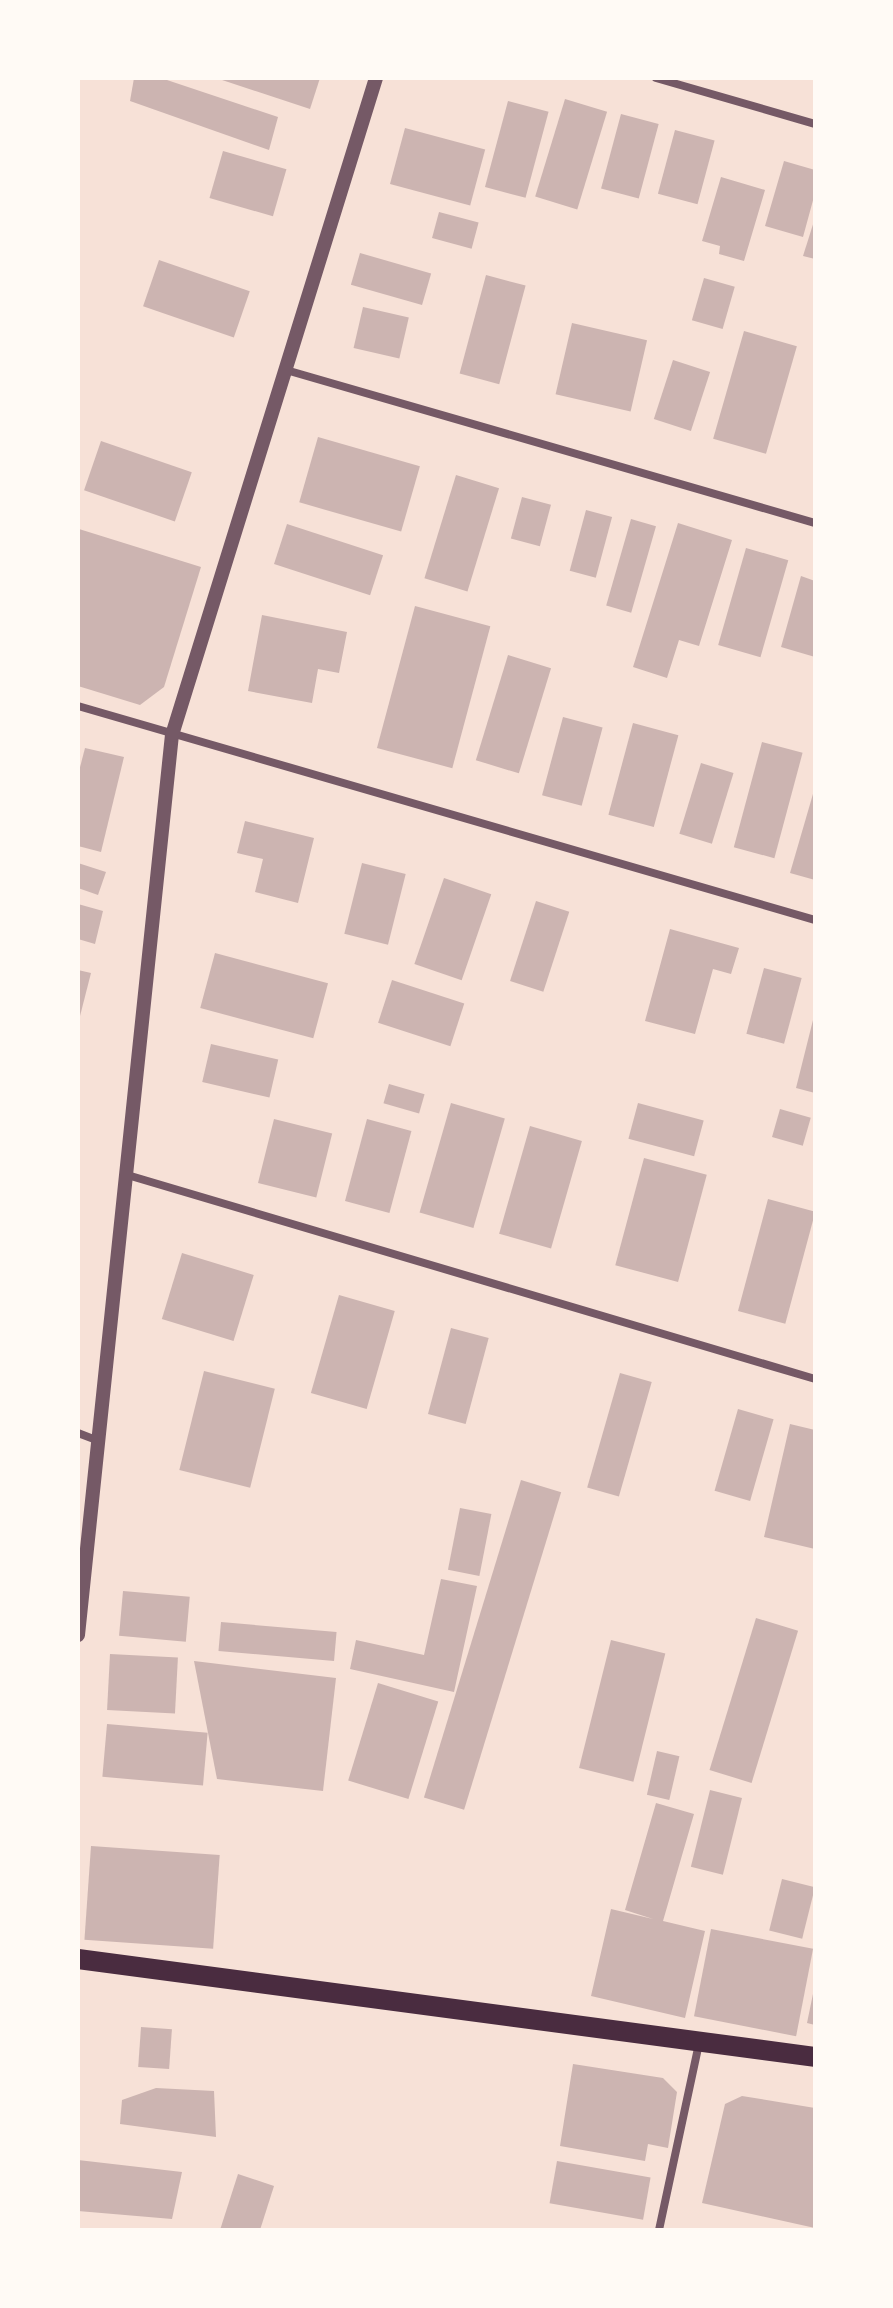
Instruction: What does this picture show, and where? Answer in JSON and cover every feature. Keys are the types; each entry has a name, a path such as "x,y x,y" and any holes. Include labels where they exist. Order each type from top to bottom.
{"main road":[{"path":"78,1959 815,2057"}],"street":[{"path":"78,1634 123,1174 172,735 376,78"},
{"path":"656,78 815,124"},
{"path":"286,370 815,523"},
{"path":"78,706 815,920"},
{"path":"123,1174 815,1379"},
{"path":"78,1433 99,1441"},
{"path":"659,2230 699,2042"}],"building":[{"path":"134,78 161,78 278,117 269,150 130,101"},
{"path":"216,78 320,78 310,109"},
{"path":"565,99 607,112 577,209 535,197"},
{"path":"508,101 549,112 526,198 485,187"},
{"path":"621,114 659,124 639,198 601,188"},
{"path":"405,128 485,149 470,206 390,184"},
{"path":"675,130 715,141 698,204 658,194"},
{"path":"223,151 286,169 273,216 209,198"},
{"path":"784,161 815,170 815,193 803,237 765,226"},
{"path":"721,177 765,190 744,261 719,254 720,246 702,241"},
{"path":"439,212 479,223 472,249 432,238"},
{"path":"815,218 815,259 803,256"},
{"path":"360,253 431,273 422,305 351,285"},
{"path":"159,260 250,291 234,338 143,306"},
{"path":"486,275 526,286 499,384 460,374"},
{"path":"704,278 735,287 723,329 692,320"},
{"path":"363,307 409,318 399,358 354,348"},
{"path":"572,323 647,340 631,411 556,394"},
{"path":"744,331 797,346 766,454 713,439"},
{"path":"673,360 710,372 691,431 654,419"},
{"path":"318,437 420,466 401,532 299,502"},
{"path":"101,441 192,472 175,521 84,490"},
{"path":"456,475 499,488 467,591 424,578"},
{"path":"522,497 551,505 540,546 511,539"},
{"path":"586,510 612,517 596,578 570,571"},
{"path":"631,519 656,526 631,613 606,606"},
{"path":"678,523 732,540 699,646 679,640 667,678 633,667"},
{"path":"287,524 383,555 370,595 274,564"},
{"path":"79,529 201,567 164,687 140,705 78,686"},
{"path":"746,548 788,560 760,657 718,645"},
{"path":"801,576 815,581 815,657 781,647"},
{"path":"415,606 490,626 452,768 377,748"},
{"path":"262,615 347,632 339,673 318,669 312,703 248,691"},
{"path":"508,655 551,668 519,773 476,760"},
{"path":"563,717 603,728 582,806 542,795"},
{"path":"633,723 678,735 654,827 608,815"},
{"path":"762,742 803,753 774,858 734,847"},
{"path":"85,748 124,757 101,852 78,846 78,775"},
{"path":"701,763 734,773 712,844 679,834"},
{"path":"815,787 815,880 790,873"},
{"path":"245,821 314,838 298,903 255,892 263,859 237,853"},
{"path":"78,863 106,872 98,895 78,888"},
{"path":"362,863 406,874 388,945 344,934"},
{"path":"444,878 491,894 462,980 414,964"},
{"path":"536,901 569,912 543,992 510,981"},
{"path":"78,904 103,911 95,944 78,939"},
{"path":"670,929 739,948 731,974 713,969 695,1034 645,1021"},
{"path":"215,953 328,983 313,1038 200,1008"},
{"path":"764,968 802,978 784,1044 746,1034"},
{"path":"78,970 91,973 79,1020 78,1020"},
{"path":"392,980 464,1003 450,1046 378,1023"},
{"path":"815,1012 815,1093 796,1088"},
{"path":"211,1044 278,1060 269,1098 202,1082"},
{"path":"389,1084 425,1094 419,1113 383,1103"},
{"path":"451,1103 505,1118 473,1228 420,1213"},
{"path":"638,1103 704,1121 694,1156 628,1139"},
{"path":"780,1109 811,1118 803,1146 772,1137"},
{"path":"274,1119 332,1134 316,1198 258,1183"},
{"path":"367,1119 411,1131 389,1213 345,1201"},
{"path":"530,1126 582,1141 551,1249 499,1234"},
{"path":"644,1158 707,1175 678,1282 615,1265"},
{"path":"768,1199 815,1212 785,1324 738,1311"},
{"path":"182,1253 254,1275 234,1341 162,1319"},
{"path":"339,1295 395,1311 367,1409 311,1393"},
{"path":"451,1328 489,1338 466,1424 428,1414"},
{"path":"204,1371 275,1389 250,1488 179,1470"},
{"path":"620,1373 652,1382 619,1496 587,1487"},
{"path":"738,1409 774,1419 750,1501 715,1491"},
{"path":"790,1424 815,1430 815,1549 764,1537"},
{"path":"521,1480 561,1492 464,1810 424,1797"},
{"path":"460,1508 491,1514 479,1576 448,1570"},
{"path":"441,1579 477,1586 454,1692 350,1669 356,1640 424,1655"},
{"path":"123,1591 190,1597 186,1642 119,1636"},
{"path":"756,1618 798,1631 752,1783 710,1770"},
{"path":"221,1622 337,1632 334,1661 218,1651"},
{"path":"611,1640 665,1654 633,1782 579,1768"},
{"path":"110,1654 178,1658 175,1713 107,1710"},
{"path":"194,1661 336,1678 323,1791 217,1779"},
{"path":"378,1683 438,1701 408,1799 348,1781"},
{"path":"107,1724 208,1733 203,1786 102,1777"},
{"path":"657,1751 679,1756 669,1800 647,1795"},
{"path":"710,1790 742,1798 723,1875 691,1867"},
{"path":"656,1803 694,1814 663,1921 705,1931 685,2018 591,1996 611,1909 653,1919 625,1910"},
{"path":"91,1846 220,1855 213,1949 84,1940"},
{"path":"782,1879 815,1887 802,1939 769,1930"},
{"path":"711,1929 813,1949 796,2036 694,2016"},
{"path":"815,1989 815,2025 807,2023"},
{"path":"141,2027 172,2029 169,2069 138,2067"},
{"path":"573,2064 663,2078 677,2092 668,2148 648,2144 645,2161 560,2146"},
{"path":"156,2088 214,2091 216,2137 120,2124 122,2100"},
{"path":"742,2096 815,2108 815,2228 702,2203 725,2104"},
{"path":"78,2160 182,2172 172,2219 78,2211"},
{"path":"557,2161 651,2177 643,2220 550,2203"},
{"path":"238,2174 274,2186 260,2230 220,2230"}]}
